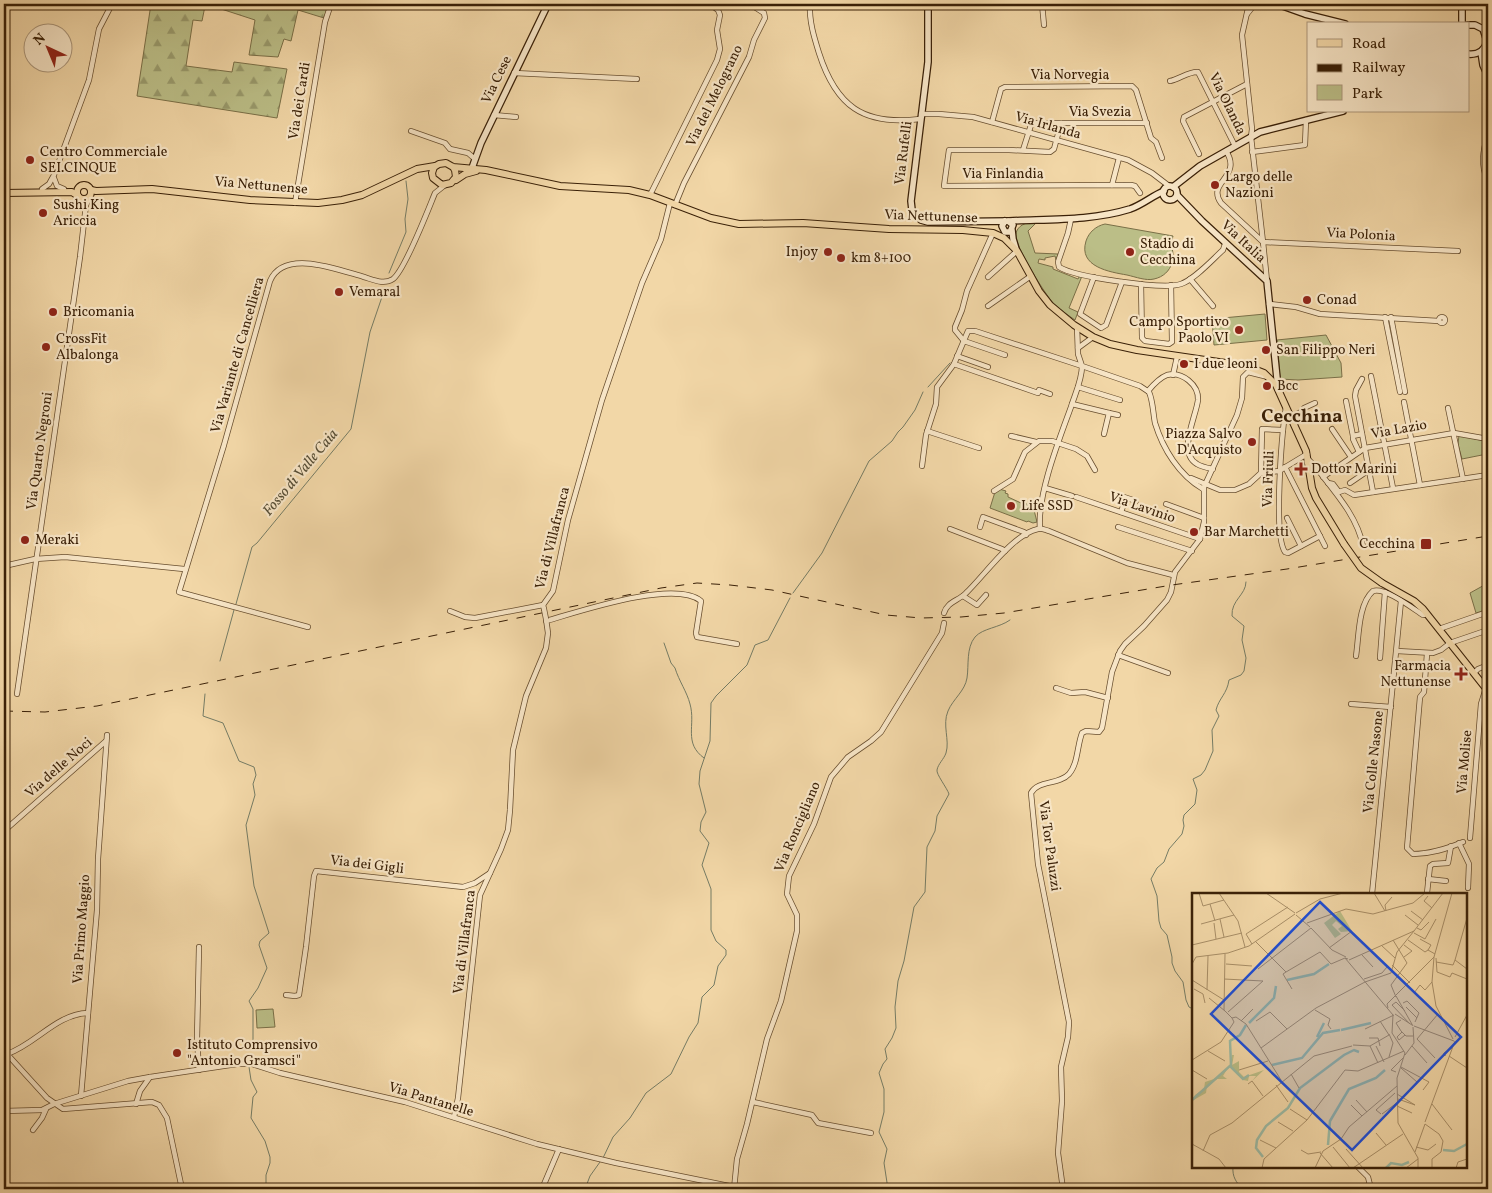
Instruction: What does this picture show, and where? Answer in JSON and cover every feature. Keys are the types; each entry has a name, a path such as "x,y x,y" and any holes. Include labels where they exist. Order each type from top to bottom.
{"main road":[{"name":"Via Nettunense","path":"4,192 72,192 88,195 152,189 250,200 318,203 351,198 376,189 417,169 446,163 453,167 482,169 560,186 624,190 650,195 711,218 739,224 800,223 993,233 1004,229 1040,293 1077,327 1089,334 1130,349 1246,366 1264,373 1270,378 1278,388 1307,456 1312,488 1316,498 1344,544 1362,568 1382,583 1414,601 1428,614 1487,689"},
{"path":"434,179 432,173 435,166"},
{"path":"453,167 456,180"},
{"path":"417,169 425,172 439,184 445,185 465,174 482,169"},
{"name":"Via Nettunense","path":"4,192 79,188 85,185 88,195"},
{"path":"79,188 77,192 88,195"}],"street":[{"path":"42,189 50,184 54,175 89,80 99,29 112,4"},
{"name":"Via dei Cardi","path":"295,203 325,22 331,4"},
{"name":"Via Cese","path":"472,168 494,115 548,4"},
{"path":"650,195 717,60 720,49 717,30 720,14 710,4"},
{"name":"Via del Melograno","path":"673,204 749,57 753,42 765,18 764,12 750,4"},
{"name":"Via Irlanda","path":"810,4 812,27 830,83 842,98 858,110 875,118 896,121 920,117 965,116 992,122 1138,164 1163,181 1170,192"},
{"name":"Via Rufelli","path":"928,4 928,62 911,200 912,210 921,220 930,222 996,222 1004,229"},
{"path":"1042,4 1044,25"},
{"path":"1249,4 1242,35 1252,132 1252,152 1267,281"},
{"path":"1245,17 1255,4"},
{"path":"1277,4 1305,14 1337,22"},
{"path":"1462,4 1462,22"},
{"path":"1463,11 1468,20 1475,25"},
{"path":"1470,25 1480,26 1487,36 1483,65"},
{"path":"1484,49 1470,55 1483,65 1488,76"},
{"name":"Via Olanda","path":"1170,81 1197,72 1235,146"},
{"path":"514,73 637,79"},
{"path":"1199,154 1183,119 1247,84"},
{"name":"Via Norvegia","path":"992,122 1001,90 1004,87 1131,86 1136,90 1147,123"},
{"path":"1004,229 1012,230 1020,223 1029,220 1071,219 1124,210 1156,195 1170,192 1200,166 1261,132 1339,112"},
{"path":"494,115 516,117"},
{"path":"1252,152 1305,145 1306,120"},
{"path":"1250,121 1254,129 1261,132"},
{"name":"Via Svezia","path":"1029,132 1032,123 1147,123"},
{"path":"1056,140 1061,123"},
{"path":"1147,123 1162,158"},
{"path":"411,131 445,143 450,149 468,153 475,159"},
{"name":"Via Finlandia","path":"1023,150 1029,132"},
{"path":"1488,133 1482,160 1483,170 1488,182"},
{"name":"Via Finlandia","path":"1056,140 1054,149 1051,152 949,150 944,186 1112,185 1134,186 1140,193"},
{"path":"1226,151 1231,160 1231,167 1229,174 1217,189 1218,199 1263,242"},
{"path":"1112,185 1119,158"},
{"path":"54,175 56,184 64,189"},
{"name":"Via Variante di Cancelliera","path":"308,627 179,592 184,570 224,445 271,277 280,268 300,263 382,282 392,280 402,269 435,193 434,179"},
{"name":"Via Variante di Cancelliera","path":"435,193 445,185"},
{"name":"Via Italia","path":"1170,192 1267,281 1278,388"},
{"name":"Via Quarto Negroni","path":"17,694 88,195"},
{"name":"Via di Villafranca","path":"454,1117 458,1098 480,897 508,830 513,750 526,696 546,648 548,633 544,607 553,591 570,514 600,408 640,286 661,239 673,204"},
{"path":"1071,219 1058,265 1062,269 1122,282 1181,284 1190,279 1223,250 1226,244"},
{"path":"1004,229 1029,220"},
{"path":"988,277 1017,251 1013,239 1013,225 1004,229"},
{"path":"993,233 967,291 955,330 964,340 1005,355"},
{"name":"Via Polonia","path":"1263,242 1458,251"},
{"path":"988,306 1031,276"},
{"path":"1094,276 1080,314 1101,328 1106,325 1122,282"},
{"path":"1190,279 1212,306"},
{"path":"1141,284 1142,338 1169,344 1172,342 1171,285"},
{"path":"1269,304 1296,307 1320,314 1439,321"},
{"path":"1385,317 1403,392 1391,317"},
{"path":"1393,324 1401,318"},
{"path":"1040,529 1040,510 1045,488 1058,442 1078,387 1082,366 1079,358 1077,327"},
{"path":"922,466 928,431 936,404 937,387 954,364 967,332 975,331 1140,386 1148,391 1156,424 1174,463 1186,475 1204,486 1222,490 1235,490 1249,484 1261,473 1283,471 1307,456 1356,524 1363,546"},
{"path":"1078,348 1089,334"},
{"path":"1078,348 1089,334"},
{"path":"957,356 988,367"},
{"path":"1173,375 1177,357"},
{"path":"1069,362 1079,358"},
{"path":"954,364 1038,393 1039,390 1050,394"},
{"path":"1264,373 1275,369"},
{"name":"Via Tor Paluzzi","path":"1064,1189 1058,1153 1062,1097 1060,1066 1068,1036 1069,1022 1038,858 1031,793 1036,787 1058,781 1069,774 1082,733 1086,731 1099,732 1102,728 1112,672 1118,655 1125,644 1168,598 1174,575 1200,540 1204,518 1204,486 1237,415 1242,398 1243,377 1248,372 1270,378"},
{"path":"1148,391 1160,378 1173,375 1188,380 1197,391 1198,402 1187,450 1195,462 1212,469"},
{"path":"1371,376 1393,488"},
{"path":"1362,379 1355,395 1373,492"},
{"path":"1078,387 1120,400"},
{"path":"1346,401 1353,439 1359,452"},
{"path":"1404,402 1420,485"},
{"path":"1291,417 1303,412 1304,408 1315,403"},
{"path":"1072,404 1118,415"},
{"name":"Via Friuli","path":"1286,406 1283,430 1280,532 1285,552 1301,546"},
{"path":"1448,408 1463,479"},
{"path":"1104,434 1110,413"},
{"path":"1261,473 1262,429 1283,430"},
{"path":"1332,429 1351,458"},
{"path":"928,431 979,448"},
{"name":"Via Lazio","path":"1323,477 1365,448 1454,433 1488,439"},
{"path":"1353,436 1362,434"},
{"path":"1011,436 1036,442"},
{"path":"994,491 1013,479 1022,457 1029,448 1036,442 1044,440 1058,442 1076,449 1084,454 1095,470"},
{"path":"1350,483 1369,470"},
{"path":"1283,471 1325,546"},
{"path":"1328,483 1333,484 1339,492 1345,490 1352,495 1488,475"},
{"name":"Via Lavinio","path":"1045,488 1200,540"},
{"path":"1118,495 1136,501"},
{"path":"1121,512 1126,498"},
{"path":"1166,504 1204,518"},
{"path":"980,527 983,518 1024,532 1026,535"},
{"path":"1288,518 1301,546 1320,536"},
{"path":"1118,527 1192,551"},
{"path":"950,529 1005,551"},
{"path":"944,613 948,605 963,596 1005,551 1026,535 1040,529 1127,563 1174,575"},
{"path":"4,566 35,559 70,557 184,570"},
{"path":"1356,656 1363,607 1370,594 1376,590 1385,592 1423,615 1428,614"},
{"path":"1380,658 1385,592"},
{"path":"546,620 626,599 663,594 676,595 694,598 701,602 697,637 737,644"},
{"path":"963,596 977,605 986,594"},
{"name":"Via Colle Nasone","path":"1372,893 1401,601"},
{"path":"450,611 468,618 475,618 544,607"},
{"path":"1439,629 1488,612"},
{"name":"Via Roncigliano","path":"734,1188 737,1159 767,1039 781,1001 797,931 797,915 787,892 790,872 814,824 831,777 848,757 881,732 942,633 944,623"},
{"path":"1397,651 1427,654 1439,651 1450,643 1488,630"},
{"path":"1427,654 1424,692 1420,697 1407,846 1410,852 1414,854 1434,852 1461,843 1469,864 1468,888"},
{"path":"1118,655 1168,673"},
{"path":"1474,673 1488,665"},
{"path":"1056,688 1072,693 1085,692 1108,698"},
{"name":"Via Molise","path":"1470,838 1481,706 1487,689"},
{"path":"1351,704 1391,707"},
{"name":"Via Primo Maggio","path":"81,1096 96,910 107,735"},
{"name":"Via delle Noci","path":"4,831 106,741"},
{"path":"1427,893 1431,865 1448,862 1451,846"},
{"name":"Via dei Gigli","path":"286,995 299,995 316,871 463,887 475,883 491,872"},
{"path":"1428,879 1446,881"},
{"path":"199,948 197,1039 199,1070"},
{"path":"88,1013 65,1018 18,1049 5,1053 47,1098 66,1110 156,1103 164,1110 172,1137 182,1189"},
{"name":"Via Pantanelle","path":"81,1096 128,1081 237,1064 250,1064 280,1073 405,1102 512,1138 616,1163 734,1188"},
{"path":"136,1104 140,1091 150,1077"},
{"path":"4,1111 24,1112 46,1109 54,1104 81,1096"},
{"path":"752,1102 811,1115 818,1123 871,1133"},
{"path":"33,1130 46,1109"},
{"path":"542,1189 559,1149"},
{"path":"1359,1168 1368,1177 1371,1189"}],"green space":[{"path":"151,4 329,4 324,18 298,10 291,41 284,39 278,57 249,55 255,20 209,5 205,6 202,21 193,20 186,66 232,72 234,62 287,69 277,118 137,96"},
{"path":"1027,223 1036,223 1028,231 1035,253 1058,254 1056,260 1055,256 1045,258 1045,260 1039,259 1038,263 1053,267 1053,269 1078,279 1080,275 1082,276 1069,308 1078,312 1075,320 1053,303 1021,251 1016,232 1020,226"},
{"name":"Stadio di Cecchina","path":"1105,224 1173,236 1172,240 1168,240 1173,251 1173,257 1166,273 1160,277 1148,280 1097,267 1087,257 1085,250 1086,241 1093,230"},
{"name":"Campo Sportivo Paolo VI","path":"1265,314 1267,340 1214,345 1212,319"},
{"path":"1326,335 1341,363 1342,377 1298,380 1280,379 1277,340"},
{"path":"1459,435 1484,441 1487,454 1462,459 1458,444"},
{"name":"Life SSD","path":"999,489 1006,491 1005,493 1008,494 1008,497 1021,503 1025,502 1028,506 1033,506 1037,522 1027,522 990,508 995,492"},
{"path":"1488,583 1488,609 1476,613 1470,593"},
{"path":"273,1009 275,1027 257,1028 256,1010"}],"waterway":[{"path":"389,273 406,232 405,219 408,199 406,181"},
{"name":"Fosso di Valle Caia","path":"236,604 252,547 351,429 370,332 384,291"},
{"path":"928,387 950,363"},
{"path":"793,593 822,553 869,461 892,441 903,427 915,410 923,392"},
{"path":"1192,1008 1189,1007 1186,1000 1183,982 1172,963 1167,935 1161,928 1159,921 1157,896 1151,879 1157,868 1164,862 1169,849 1182,834 1184,815 1195,804 1197,790 1193,779 1201,775 1205,770 1213,751 1212,730 1219,716 1216,710 1217,706 1227,689 1229,680 1241,675 1244,671 1246,658 1242,640 1244,626 1232,616 1232,610 1244,591 1246,582"},
{"path":"603,1158 613,1137 630,1118 646,1093 671,1074 698,1023 702,997 714,985 718,966 726,955 726,950 716,941 711,930 711,889 702,865 709,843 700,831 701,822 706,812 699,784 700,771 710,741 711,703 747,665 755,645 768,640 790,598"},
{"name":"Fosso di Valle Caia","path":"220,661 234,610"},
{"path":"888,1189 884,1163 887,1149 879,1132 884,1112 884,1089 879,1073 887,1059 885,1049 896,1028 895,1007 898,981 904,961 914,907 925,892 927,847 935,831 937,816 949,794 937,770 947,748 946,716 966,683 969,651 972,641 978,634 1010,620"},
{"path":"664,643 690,704 691,733 694,746 704,758"},
{"name":"Fosso di Valle Caia","path":"205,694 203,716 223,723 239,761 254,767 256,775 253,784 255,795 246,825 254,886 269,933 260,941 259,945 267,968 258,988 249,1001 253,1009 253,1045"},
{"name":"Fosso di Valle Caia","path":"250,1062 251,1056"},
{"name":"Fosso di Valle Caia","path":"249,1067 251,1080 257,1092 253,1097 251,1118 265,1141 270,1157 266,1175 266,1189"},
{"path":"585,1189 590,1176 600,1162"},
{"path":"1233,1168 1235,1179 1243,1189"}],"railway":[{"path":"4,711 45,712 97,706 661,588 697,583 772,590 886,615 921,618 961,617 1004,613 1488,536"}],"place":[{"name":"Centro Commerciale SEI.CINQUE","path":"30,160"},
{"name":"Largo delle Nazioni","path":"1215,185"},
{"name":"Sushi King Ariccia","path":"43,213"},
{"name":"Injoy","path":"828,252"},
{"name":"Stadio di Cecchina","path":"1130,252"},
{"name":"km 8+100","path":"841,258"},
{"name":"Vemaral","path":"339,292"},
{"name":"Conad","path":"1307,300"},
{"name":"Bricomania","path":"53,312"},
{"name":"Campo Sportivo Paolo VI","path":"1239,330"},
{"name":"CrossFit Albalonga","path":"46,347"},
{"name":"San Filippo Neri","path":"1266,350"},
{"name":"I due leoni","path":"1184,364"},
{"name":"Bcc","path":"1267,386"},
{"name":"Piazza Salvo D'Acquisto","path":"1252,442"},
{"name":"Dottor Marini","path":"1301,469"},
{"name":"Life SSD","path":"1011,506"},
{"name":"Bar Marchetti","path":"1194,532"},
{"name":"Meraki","path":"25,540"},
{"name":"Cecchina","path":"1426,544"},
{"name":"Farmacia Nettunense","path":"1461,674"},
{"name":"Istituto Comprensivo \"Antonio Gramsci\"","path":"177,1053"}],"district":[{"name":"Cecchina","path":"1302,417"}]}
